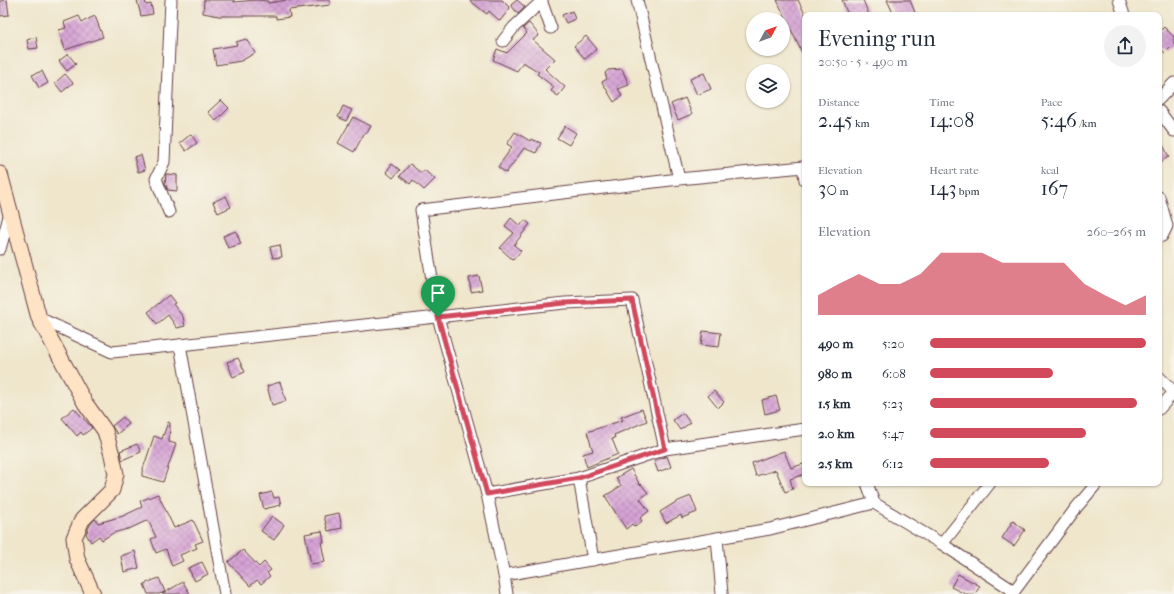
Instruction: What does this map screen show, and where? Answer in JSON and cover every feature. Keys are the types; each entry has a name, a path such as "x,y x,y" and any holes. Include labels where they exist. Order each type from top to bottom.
{"street":[{"path":"169,212 156,179 164,162 172,0"},
{"path":"503,41 514,27 542,0 551,28"},
{"path":"637,0 679,179"},
{"path":"1119,0 1123,12"},
{"path":"1162,96 1174,83"},
{"path":"1162,115 1174,131"},
{"path":"507,594 487,494 438,317 421,210 679,179 802,167"},
{"path":"0,174 39,318 85,403 105,431 116,474 112,490 82,520 74,538 77,558 92,594"},
{"path":"1162,208 1167,226 1162,236"},
{"path":"0,249 10,212"},
{"path":"39,318 112,352 565,303 632,300 665,449"},
{"path":"180,345 225,594"},
{"path":"1162,379 1174,392 1162,406"},
{"path":"487,494 579,478 665,449 802,429"},
{"path":"579,478 593,560"},
{"path":"868,486 874,503 942,544 1013,593 1076,508 1094,486"},
{"path":"942,544 988,486"},
{"path":"504,575 770,529 874,503"},
{"path":"717,538 722,594"}],"building":[{"path":"7,0 9,15 0,16 0,1"},
{"path":"137,0 145,0 146,5 151,4 153,14 141,16"},
{"path":"204,0 234,0 234,2 256,0 268,1 268,3 287,0 330,0 330,5 289,10 290,17 276,19 276,16 219,16 203,13"},
{"path":"469,0 502,0 510,8 500,21 489,11 487,14"},
{"path":"517,0 525,7 518,14 511,5"},
{"path":"777,0 798,0 804,12 802,12 802,53 790,27 790,12 783,12"},
{"path":"842,0 863,0 868,12 847,12"},
{"path":"887,0 910,0 915,12 893,12"},
{"path":"572,11 575,19 566,23 562,15"},
{"path":"79,16 82,22 95,16 103,37 65,50 59,30 66,28 64,22"},
{"path":"529,23 539,35 533,40 555,59 545,69 565,87 558,96 551,91 554,87 537,74 539,72 523,62 517,71 493,60 497,49 507,53 527,33 523,28"},
{"path":"1164,27 1174,37 1174,44 1165,53 1162,50 1162,29"},
{"path":"586,36 597,49 585,59 574,46"},
{"path":"36,37 38,48 29,49 27,40"},
{"path":"246,39 255,53 241,61 216,65 213,49 237,45 236,42"},
{"path":"68,54 76,64 67,71 59,61"},
{"path":"622,69 629,85 618,89 622,96 614,102 602,82 607,79 605,73 608,70"},
{"path":"42,71 48,83 39,88 32,75"},
{"path":"704,73 711,89 697,95 690,79"},
{"path":"65,74 73,83 62,92 55,83"},
{"path":"685,98 692,114 678,120 671,104"},
{"path":"221,100 229,108 216,121 208,112"},
{"path":"343,106 352,110 346,121 338,117"},
{"path":"353,117 371,126 367,133 365,132 354,152 338,143"},
{"path":"565,126 576,133 569,145 557,138"},
{"path":"515,132 530,141 531,139 541,143 536,153 524,148 506,173 498,167 512,147 507,144"},
{"path":"191,134 197,143 186,151 180,143"},
{"path":"1162,143 1169,157 1162,160"},
{"path":"141,155 145,170 138,172 134,157"},
{"path":"392,164 400,170 393,178 386,172"},
{"path":"410,164 421,173 424,170 435,179 424,190 413,180 410,184 400,176"},
{"path":"166,174 177,175 177,191 168,190 165,183"},
{"path":"226,196 231,207 218,213 213,202"},
{"path":"511,218 520,226 525,220 530,224 514,245 521,251 513,260 500,248 514,233 505,226"},
{"path":"236,231 241,244 228,248 223,236"},
{"path":"280,245 282,257 273,258 270,247"},
{"path":"479,276 482,290 471,292 469,278"},
{"path":"169,295 175,303 173,304 183,317 185,326 177,328 168,315 157,324 148,312"},
{"path":"703,331 721,333 719,347 701,345"},
{"path":"238,358 245,372 233,377 227,362"},
{"path":"280,382 286,401 272,405 267,386"},
{"path":"714,391 724,402 718,408 708,396"},
{"path":"776,396 780,410 765,414 762,400"},
{"path":"74,408 92,428 83,435 81,432 77,436 62,418"},
{"path":"642,409 647,421 614,435 615,438 612,439 618,454 587,467 583,454 593,451 587,432 623,420 621,417"},
{"path":"683,413 690,423 680,430 673,420"},
{"path":"123,417 129,424 117,434 112,426"},
{"path":"168,422 170,423 169,442 176,444 163,482 142,476 142,472 154,436 162,439"},
{"path":"137,444 141,452 122,460 120,451"},
{"path":"784,451 791,468 802,464 802,475 790,479 793,489 785,492 776,470 756,476 752,463"},
{"path":"667,456 671,467 658,472 654,461"},
{"path":"631,469 640,485 641,484 648,493 640,499 649,511 640,518 642,521 635,527 632,524 626,529 605,496 621,486 616,478"},
{"path":"272,492 274,498 279,497 281,505 264,509 260,495"},
{"path":"158,494 174,528 193,520 203,541 195,544 197,548 180,555 183,561 172,566 166,549 156,553 151,539 156,537 148,520 131,528 113,533 102,540 99,536 91,542 86,534 90,525 95,519 98,523 123,516 142,507 140,501"},
{"path":"691,496 697,512 682,518 681,515 666,523 660,512 676,502"},
{"path":"339,513 342,528 328,531 324,516"},
{"path":"272,516 284,525 274,540 261,531"},
{"path":"1013,521 1025,530 1014,546 1002,538"},
{"path":"322,531 324,542 321,542 325,562 311,564 305,534"},
{"path":"243,550 259,567 264,562 271,570 267,573 270,576 261,584 257,580 250,586 228,562"},
{"path":"135,551 139,568 124,572 121,556"},
{"path":"202,562 208,574 195,581 188,568"},
{"path":"958,574 980,586 975,594 965,594 951,587"},
{"path":"159,578 165,592 159,594 148,594 144,584"},
{"path":"183,582 190,594 162,594"}],"route":[{"path":"632,300 665,449 579,478 487,494 438,317 565,303 632,300"}]}
